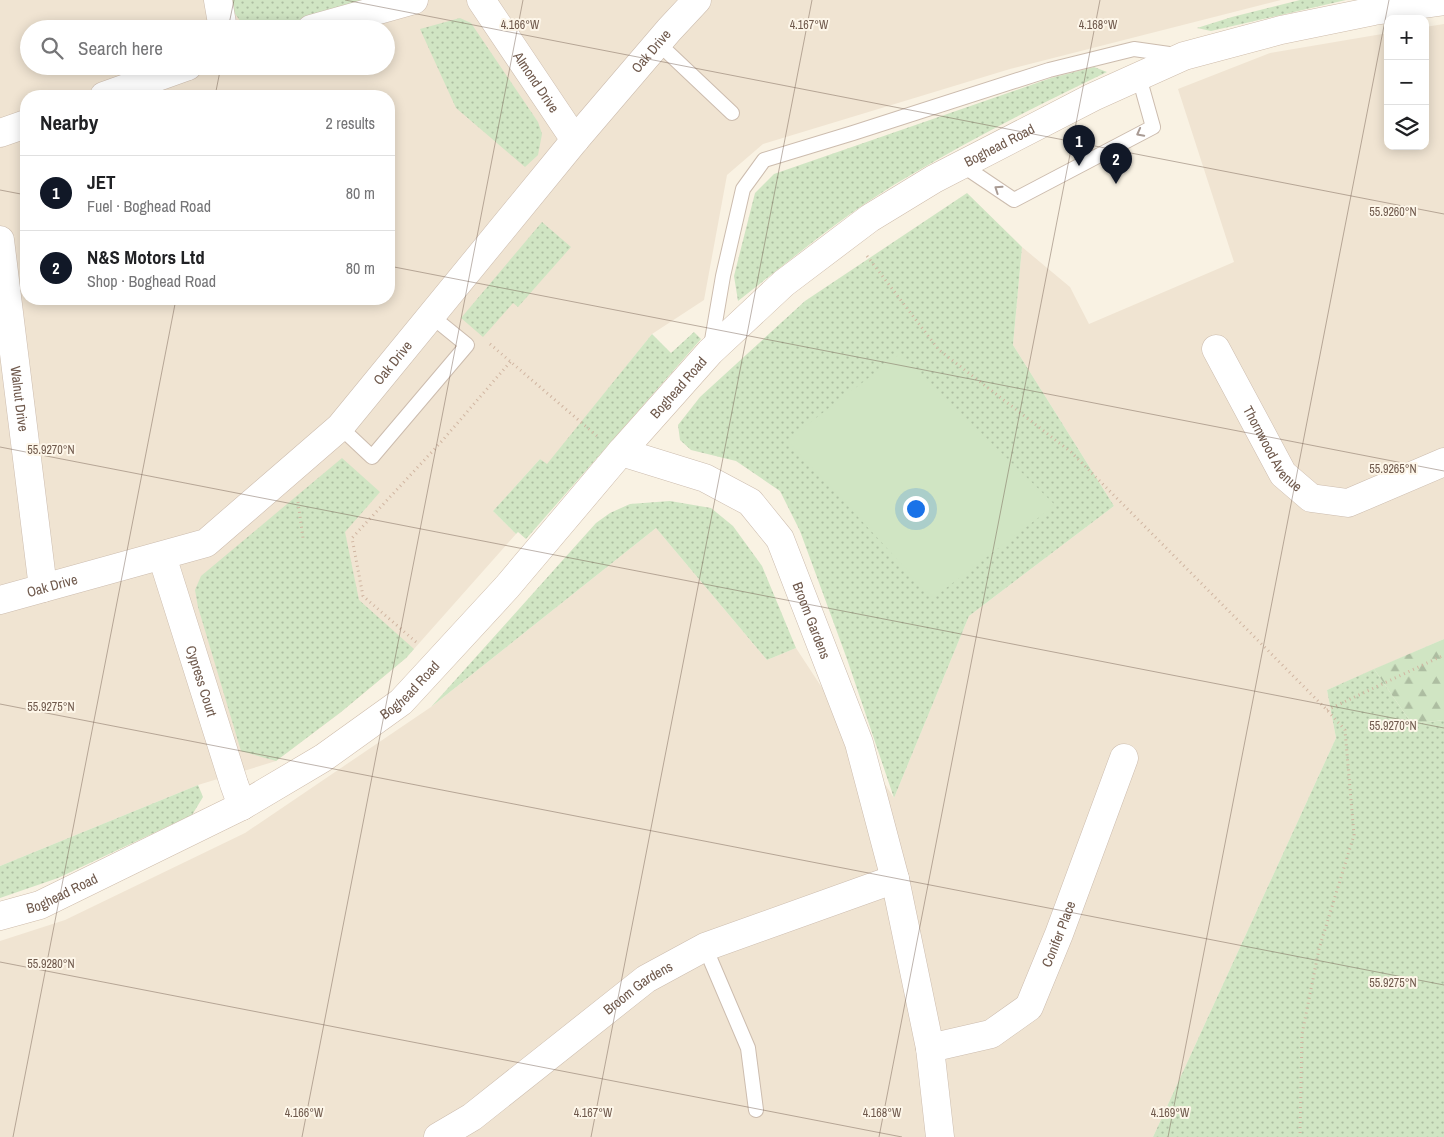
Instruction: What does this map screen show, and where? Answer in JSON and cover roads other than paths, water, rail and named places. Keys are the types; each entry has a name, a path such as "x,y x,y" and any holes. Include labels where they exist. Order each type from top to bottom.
{"street":[{"path":"218,0 221,20"},
{"path":"343,20 414,0"},
{"name":"Almond Drive","path":"481,0 575,140"},
{"name":"Oak Drive","path":"0,600 206,543 340,427 575,140 697,0"},
{"name":"Boghead Road","path":"0,916 40,904 242,806 323,758 401,702 508,587 610,445 784,284 870,218 934,179 1093,97 1184,56 1290,28 1374,11 1444,1"},
{"path":"121,90 163,75"},
{"path":"0,133 20,126"},
{"name":"Walnut Drive","path":"0,240 43,588"},
{"name":"Thornwood Avenue","path":"1216,349 1283,474 1311,498 1348,503 1444,462"},
{"name":"Broom Gardens","path":"610,445 705,478 750,502 780,539 859,743 895,879 930,1048 940,1137"},
{"name":"Cypress Court","path":"162,556 242,806"},
{"name":"Conifer Place","path":"930,1048 991,1034 1029,1007 1124,758"},
{"name":"Broom Gardens","path":"438,1137 472,1117 646,979 704,947 895,879"}],"lane":[{"path":"658,43 732,113"},
{"path":"710,352 743,188 764,160 1049,70 1134,49 1184,56"},
{"path":"962,165 1014,200 1153,127 1139,77"},
{"path":"340,427 372,458 467,345 430,315"},
{"path":"704,947 748,1048 756,1110"}],"place":[{"name":"JET","path":"1079,166"},
{"name":"N&S Motors Ltd","path":"1116,184"}]}
